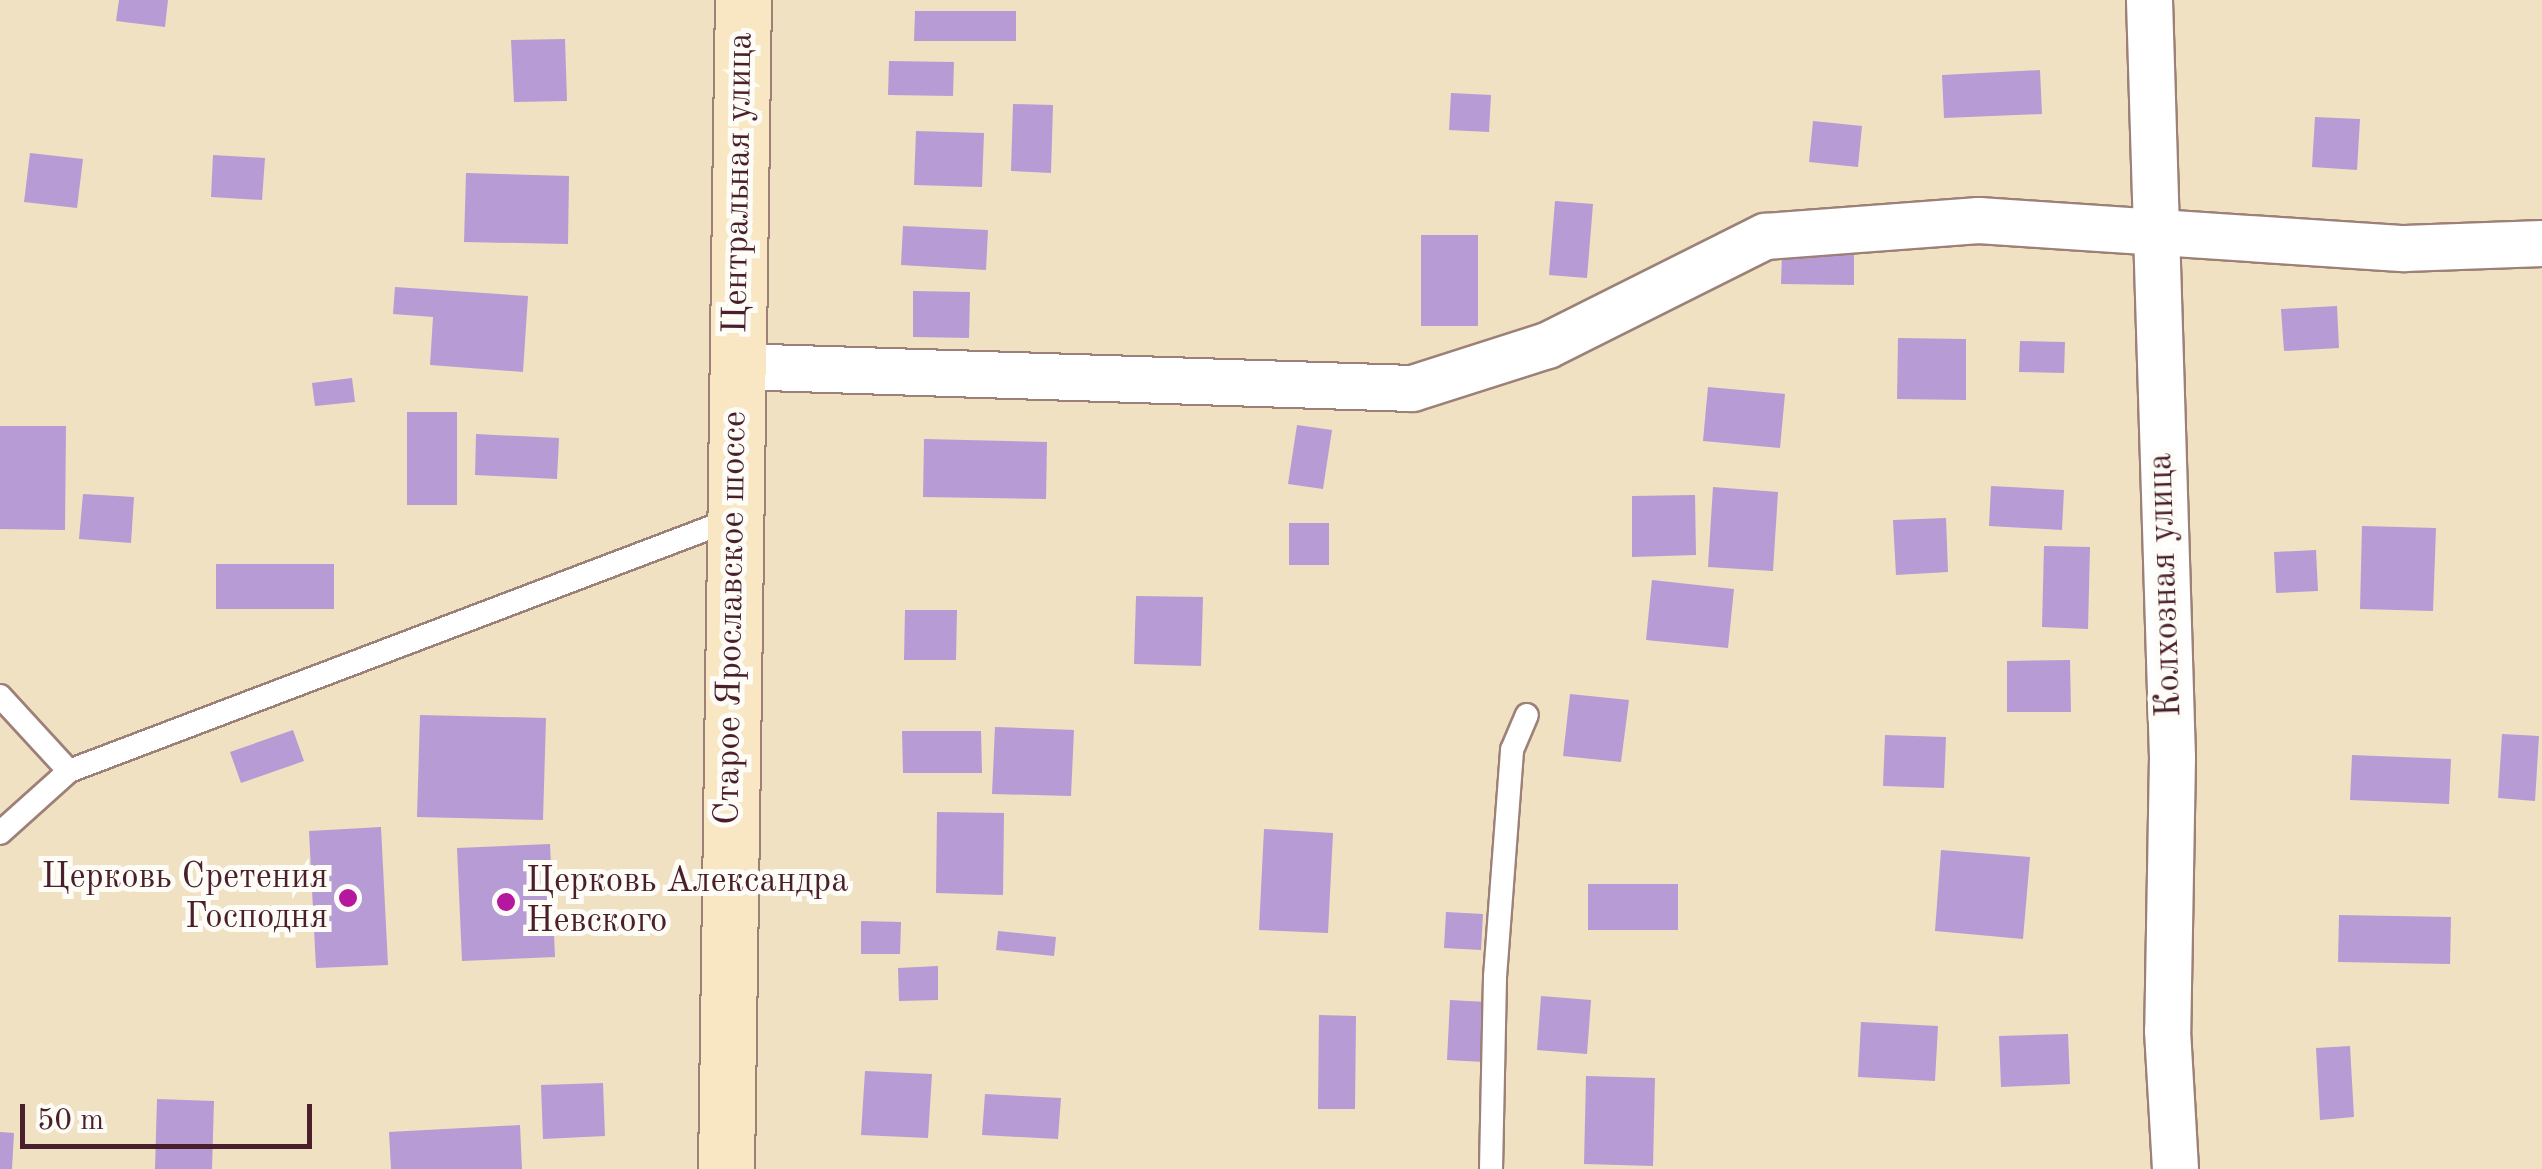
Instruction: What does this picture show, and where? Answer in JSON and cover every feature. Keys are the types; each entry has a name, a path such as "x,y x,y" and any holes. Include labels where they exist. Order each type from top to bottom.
{"main road":[{"name":"Центральная улица","path":"735,366 743,0"},
{"name":"Старое Ярославское шоссе","path":"726,1169 735,366"}],"street":[{"name":"Колхозная улица","path":"2149,0 2172,756 2167,1030 2174,1169"},
{"path":"735,366 1412,388 1547,344 1765,236 1978,220 2404,248 2542,244"}],"lane":[{"path":"0,833 69,770 733,519"},
{"path":"0,696 69,770"},
{"path":"1490,1169 1495,977 1512,750 1527,715"}],"building":[{"path":"119,0 168,0 165,27 116,21"},
{"path":"915,11 1016,11 1016,41 914,41"},
{"path":"565,39 567,101 514,102 511,40"},
{"path":"889,61 954,62 953,96 888,95"},
{"path":"2040,70 2042,114 1944,118 1942,75"},
{"path":"1451,93 1491,95 1489,132 1449,130"},
{"path":"1013,104 1053,105 1051,173 1011,171"},
{"path":"2315,117 2360,119 2357,170 2312,167"},
{"path":"1813,121 1862,126 1858,167 1809,162"},
{"path":"916,131 984,133 982,187 914,185"},
{"path":"30,153 83,159 77,208 24,202"},
{"path":"213,155 265,158 262,200 211,197"},
{"path":"466,173 569,176 568,244 464,242"},
{"path":"1555,201 1593,204 1587,278 1549,275"},
{"path":"903,226 988,230 986,270 901,265"},
{"path":"1421,235 1478,235 1478,326 1421,326"},
{"path":"1782,253 1854,254 1854,285 1781,284"},
{"path":"395,287 528,296 523,372 430,365 433,317 393,314"},
{"path":"913,291 970,292 969,338 913,337"},
{"path":"2337,306 2339,348 2284,351 2281,309"},
{"path":"1898,338 1966,339 1966,400 1897,399"},
{"path":"2020,341 2065,342 2064,373 2019,372"},
{"path":"352,378 355,402 315,406 312,383"},
{"path":"1708,387 1785,394 1780,448 1703,441"},
{"path":"407,412 457,412 457,505 407,505"},
{"path":"1297,425 1332,430 1323,489 1288,484"},
{"path":"0,426 66,426 65,530 0,529"},
{"path":"476,434 559,438 557,479 475,475"},
{"path":"924,439 1047,442 1046,499 923,497"},
{"path":"1991,486 2064,490 2062,530 1989,526"},
{"path":"1713,487 1778,492 1773,571 1708,567"},
{"path":"83,494 134,497 131,543 79,539"},
{"path":"1695,495 1696,555 1632,557 1632,496"},
{"path":"1946,518 1948,572 1896,575 1893,520"},
{"path":"1289,523 1329,523 1329,565 1289,565"},
{"path":"2362,526 2436,528 2433,611 2360,609"},
{"path":"2044,546 2090,547 2088,629 2042,627"},
{"path":"2316,550 2318,591 2276,593 2274,552"},
{"path":"216,564 334,564 334,609 216,609"},
{"path":"1652,580 1734,589 1728,648 1646,640"},
{"path":"1136,596 1203,597 1201,666 1134,664"},
{"path":"905,610 957,610 956,660 904,660"},
{"path":"2070,660 2071,712 2007,712 2007,661"},
{"path":"1570,694 1629,700 1621,762 1563,756"},
{"path":"420,715 546,718 543,820 417,817"},
{"path":"995,727 1074,730 1071,796 992,794"},
{"path":"293,730 304,761 241,783 230,752"},
{"path":"902,731 981,731 982,773 903,773"},
{"path":"2502,734 2539,736 2535,801 2498,798"},
{"path":"1885,735 1946,737 1944,788 1883,786"},
{"path":"2352,755 2451,759 2449,804 2350,800"},
{"path":"937,812 1004,813 1003,895 936,893"},
{"name":"Церковь Сретения Господня","path":"381,827 388,965 316,968 309,831"},
{"path":"1264,829 1333,833 1328,933 1259,930"},
{"name":"Церковь Александра Невского","path":"550,844 555,957 462,961 457,848"},
{"path":"1941,850 2030,857 2023,939 1935,931"},
{"path":"1588,884 1678,884 1678,930 1588,930"},
{"path":"1446,912 1483,914 1481,950 1444,948"},
{"path":"2339,915 2451,917 2450,964 2338,962"},
{"path":"861,921 901,922 900,954 861,954"},
{"path":"998,931 1056,937 1054,956 996,950"},
{"path":"938,966 938,1000 899,1001 898,968"},
{"path":"1541,996 1591,1000 1587,1054 1537,1050"},
{"path":"1450,1000 1487,1002 1484,1062 1447,1060"},
{"path":"1319,1015 1356,1016 1355,1109 1318,1109"},
{"path":"1861,1022 1938,1026 1935,1081 1858,1077"},
{"path":"2068,1034 2070,1084 2001,1087 1999,1036"},
{"path":"2350,1046 2354,1117 2320,1120 2316,1048"},
{"path":"865,1071 932,1074 928,1138 861,1135"},
{"path":"1586,1076 1655,1078 1653,1166 1584,1164"},
{"path":"603,1083 605,1136 543,1139 541,1085"},
{"path":"985,1094 1061,1098 1058,1139 982,1135"},
{"path":"157,1099 214,1101 212,1169 155,1169"},
{"path":"520,1125 522,1169 391,1169 389,1132"},
{"path":"0,1132 14,1133 12,1169 0,1169"}],"place":[{"name":"Церковь Сретения Господня","path":"348,898"},
{"name":"Церковь Александра Невского","path":"506,902"}]}
